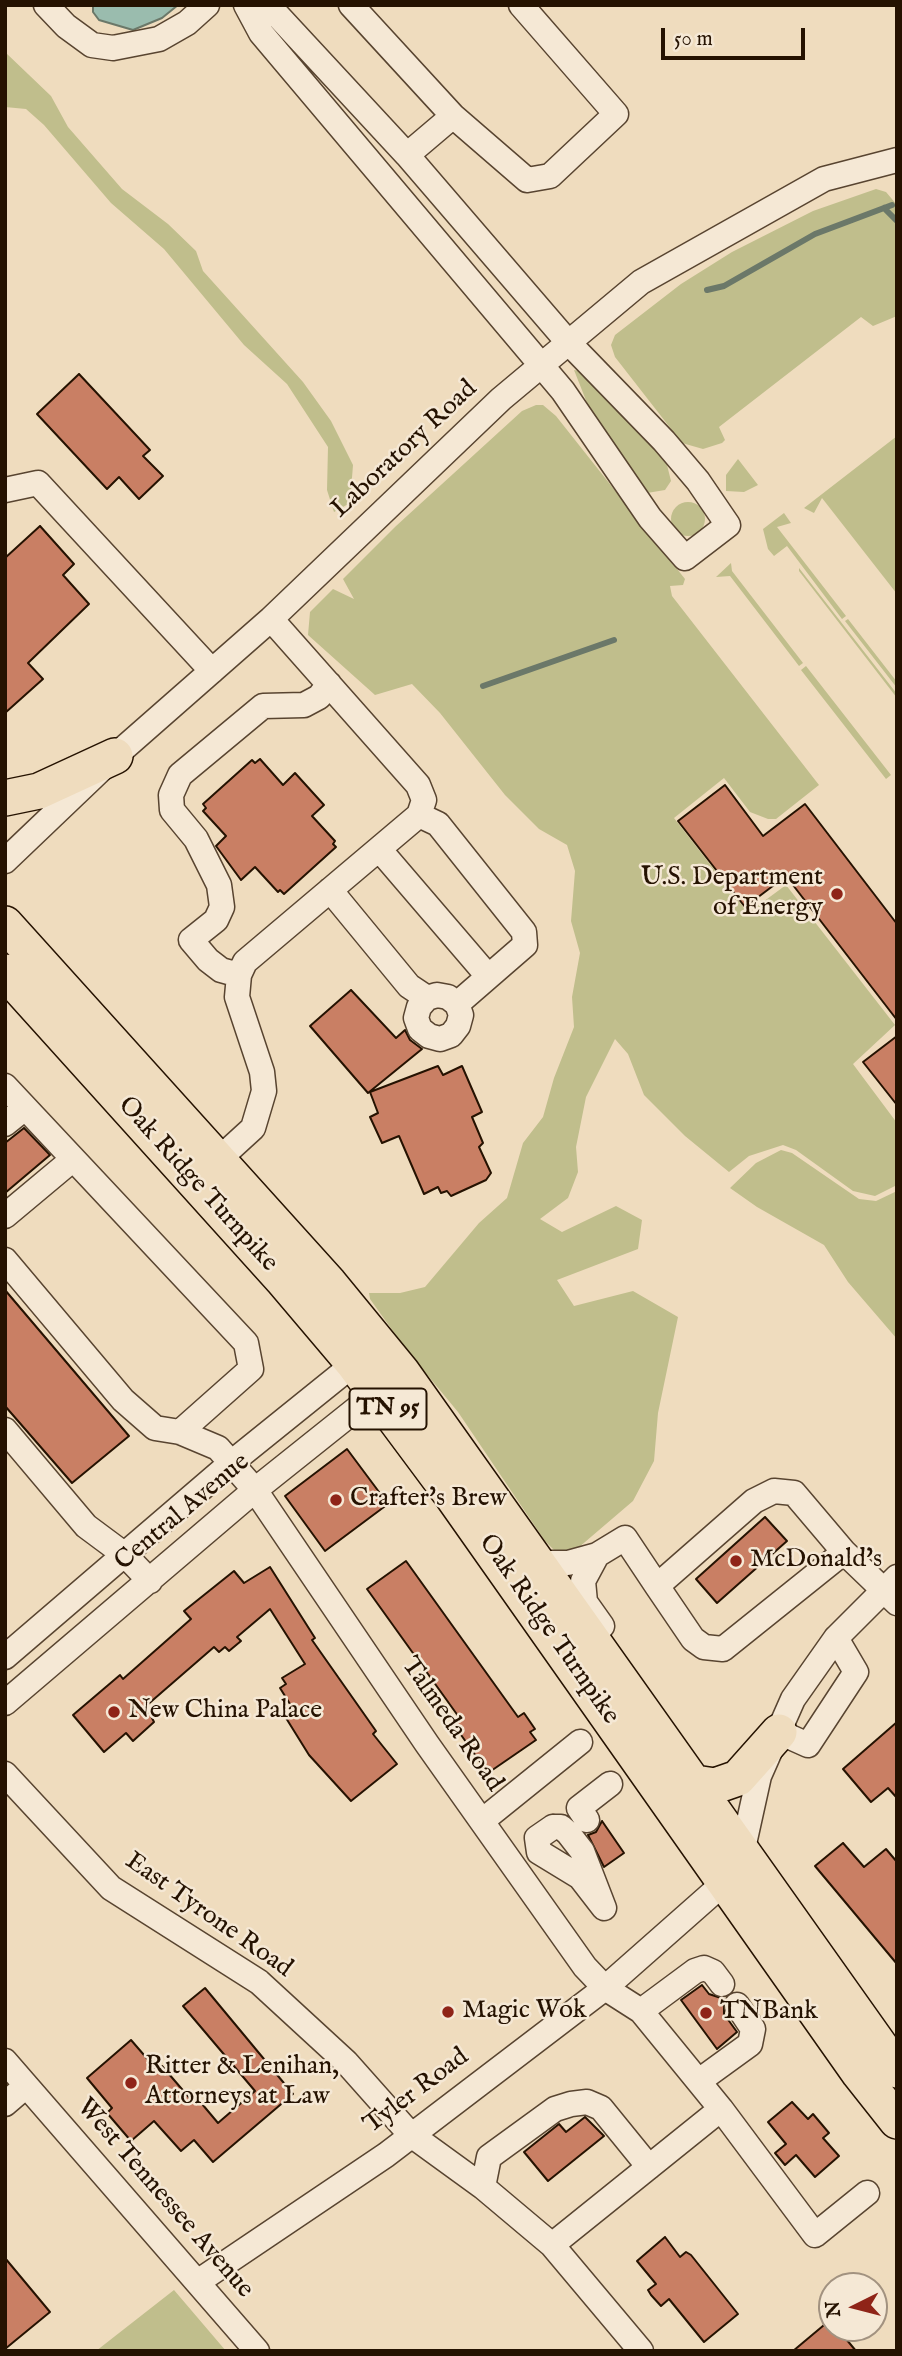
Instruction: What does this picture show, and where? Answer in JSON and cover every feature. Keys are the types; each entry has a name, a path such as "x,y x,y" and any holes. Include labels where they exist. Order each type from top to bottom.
{"highway":[{"path":"5,797 39,791 115,756"},
{"name":"Oak Ridge Turnpike","path":"5,924 329,1283 367,1354 376,1394 501,1564 734,1868 897,2070"},
{"name":"Oak Ridge Turnpike","path":"5,972 282,1279 367,1354 402,1372 541,1563 689,1774 734,1868 897,2121"},
{"path":"689,1774 715,1786 738,1778 779,1732"}],"street":[{"path":"46,5 66,26 92,45 113,48 159,38 187,23 207,5"},
{"path":"246,5 261,33 563,391 650,518 684,558 728,524 698,481 664,441 567,341 407,155 268,5"},
{"path":"351,5 453,116 527,180 550,176 616,114 521,5"},
{"path":"407,155 453,116"},
{"name":"Laboratory Road","path":"5,861 115,756 271,619 435,460 567,341 641,282 824,179 897,160"},
{"path":"5,490 38,483 212,671"},
{"path":"218,1160 253,1128 264,1091 262,1072 237,997 239,975 245,962 419,814 424,800 418,785 271,619"},
{"path":"239,975 215,965 191,940 216,920 222,907 219,885 196,839 172,810 171,795 180,775 263,706 304,705 319,696 329,684"},
{"path":"419,814 438,824 524,932 525,945 487,975 457,1004"},
{"path":"379,849 487,975"},
{"path":"330,890 409,986 427,998"},
{"path":"437,995 448,997 457,1004 461,1015 458,1027 451,1035 440,1039 429,1036 420,1029 416,1018 419,1007 427,998 437,995"},
{"path":"5,1086 246,1343 251,1369 180,1432"},
{"path":"5,1124 25,1108"},
{"path":"5,1216 72,1160"},
{"name":"Talmeda Road","path":"5,1260 123,1400 155,1428 180,1432 218,1448 255,1490 584,1967 605,1988 641,2011 721,2109 816,2235 867,2193"},
{"name":"Central Avenue","path":"5,1657 231,1462 367,1354"},
{"name":"Central Avenue","path":"5,1703 255,1490 402,1372"},
{"path":"5,1430 86,1526 125,1555 150,1581"},
{"path":"657,1586 754,1501 774,1491 794,1493 844,1552 893,1590 836,1638 793,1699 759,1776 734,1868"},
{"path":"541,1563 568,1563 597,1555 625,1538 693,1639 704,1647 723,1649 844,1552"},
{"path":"597,1555 583,1581 585,1602 661,1709 689,1774"},
{"path":"779,1732 808,1745 856,1672 836,1638"},
{"path":"482,1821 580,1742"},
{"name":"East Tyrone Road","path":"5,1774 111,1888 259,1982 346,2062 410,2134 483,2187 552,2245 640,2351"},
{"path":"587,1820 579,1808 610,1784"},
{"name":"Tyler Road","path":"199,2281 386,2155 410,2134 605,1988 734,1868"},
{"path":"641,2011 704,1968 713,1972 722,1984"},
{"path":"699,2081 750,2044 753,2029 737,2005"},
{"name":"West Tennessee Avenue","path":"5,2061 199,2281 257,2351"},
{"path":"5,2104 26,2086"},
{"path":"483,2187 489,2157 555,2109 587,2102 601,2108 649,2167"},
{"path":"552,2245 721,2109"}],"shaded area":[{"path":"93,5 178,5 162,18 133,30 99,20 93,12"},
{"path":"5,52 51,96 68,127 122,189 168,224 196,251 203,271 303,382 331,421 353,465 350,503 334,512 327,490 328,447 287,384 244,345 164,249 111,203 44,125 26,109 5,107"},
{"path":"876,189 886,192 897,205 897,316 873,326 861,317 719,427 725,440 722,443 703,449 682,443 615,357 611,345 615,335 681,284 732,252 813,211"},
{"path":"574,370 579,371 643,435 667,465 671,481 665,490 647,493 589,408"},
{"path":"543,405 556,416 685,579 683,585 670,586 672,596 819,785 776,819 768,819 750,812 724,778 674,818 748,913 786,885 895,1025 853,1064 897,1123 897,1185 875,1196 853,1191 796,1150 783,1145 749,1156 729,1172 685,1136 644,1095 628,1054 615,1039 586,1097 576,1147 578,1172 568,1198 540,1219 562,1232 616,1206 642,1220 638,1249 557,1280 574,1306 633,1291 678,1317 658,1413 654,1461 633,1501 571,1554 556,1552 545,1541 458,1412 405,1348 370,1299 369,1293 400,1293 425,1287 479,1223 507,1198 523,1143 543,1117 554,1078 574,1027 572,997 580,953 571,921 575,871 567,845 539,829 505,795 440,713 412,684 375,695 308,635 310,612 333,589 354,599 343,579 396,526 522,411"},
{"path":"897,436 897,594 822,498 814,513 804,508"},
{"path":"738,459 758,485 744,492 726,491 726,475"},
{"path":"688,502 700,507 705,519 700,531 688,536 676,531 671,519 676,507"},
{"path":"784,513 791,523 777,527 846,616 842,619 787,546 774,556 768,549 763,529"},
{"path":"731,563 732,571 803,663 799,666 730,576 716,577"},
{"path":"799,568 897,694 897,698 799,571"},
{"path":"848,619 897,682 897,688 845,621"},
{"path":"806,666 891,775 886,779 801,670"},
{"path":"781,1150 792,1153 859,1199 876,1201 897,1191 897,1339 848,1282 824,1245 757,1207 730,1188 756,1163"},
{"path":"174,2290 226,2351 96,2351"}],"building":[{"path":"79,374 150,450 143,456 163,476 139,499 119,477 107,489 37,414"},
{"path":"40,526 74,564 63,575 89,604 28,663 43,679 5,713 5,558"},
{"path":"260,759 283,785 295,773 324,805 312,816 335,841 333,844 336,847 284,894 280,890 278,892 255,867 241,880 216,846 226,836 203,811 206,808 203,804 252,760 255,763"},
{"name":"U.S. Department of Energy","path":"725,785 763,836 805,804 897,924 897,1020 786,876 745,907 678,821"},
{"path":"351,990 396,1038 405,1030 410,1040 422,1049 368,1093 310,1026"},
{"path":"897,1036 897,1105 863,1062"},
{"path":"438,1066 443,1075 462,1066 482,1112 472,1117 483,1143 479,1147 491,1173 486,1180 451,1196 447,1191 441,1193 438,1187 424,1194 399,1136 382,1143 370,1117 378,1113 370,1092"},
{"path":"24,1128 50,1155 5,1193 5,1143"},
{"path":"5,1290 129,1436 72,1483 5,1406"},
{"name":"Crafter's Brew","path":"347,1449 388,1504 325,1551 285,1496"},
{"path":"765,1517 787,1541 717,1603 696,1579"},
{"path":"406,1561 518,1717 524,1713 535,1729 530,1732 536,1740 488,1773 454,1725 461,1720 367,1589"},
{"path":"270,1567 315,1638 312,1640 376,1731 373,1734 397,1764 351,1801 309,1755 286,1718 295,1712 280,1688 286,1684 282,1678 305,1664 270,1609 237,1637 241,1641 229,1651 225,1647 219,1652 214,1647 146,1706 154,1722 133,1741 126,1733 104,1752 73,1715 120,1675 123,1679 191,1619 184,1611 234,1571 244,1583"},
{"path":"897,1722 897,1798 888,1788 871,1802 843,1769"},
{"path":"602,1821 624,1853 604,1867 588,1835 596,1832"},
{"path":"843,1843 864,1867 886,1849 897,1862 897,1964 815,1866"},
{"path":"702,1985 709,1994 724,1999 724,2014 737,2032 717,2049 681,2000"},
{"path":"205,1988 293,2094 213,2162 194,2140 181,2151 154,2121 131,2141 107,2113 112,2108 87,2078 131,2040 157,2070 162,2066 193,2102 197,2098 218,2123 255,2091 183,2006"},
{"path":"792,2102 808,2119 813,2114 829,2133 823,2138 839,2156 815,2177 796,2155 785,2165 775,2153 786,2144 768,2122"},
{"path":"585,2117 604,2136 548,2181 524,2152 559,2124 566,2132"},
{"path":"665,2237 680,2257 686,2252 691,2255 738,2314 704,2342 669,2299 661,2306 651,2295 648,2290 656,2284 637,2261"},
{"path":"5,2258 50,2312 5,2349"},
{"path":"818,2330 818,2342 849,2342 856,2351 793,2351"}],"waterway":[{"path":"707,290 724,286 815,234 892,205"},
{"path":"884,208 897,221"},
{"path":"483,686 614,640"}],"place":[{"name":"U.S. Department of Energy","path":"837,894"},
{"name":"Crafter's Brew","path":"336,1500"},
{"name":"McDonald's","path":"736,1561"},
{"name":"New China Palace","path":"114,1712"},
{"name":"Magic Wok","path":"448,2012"},
{"name":"TNBank","path":"706,2013"},
{"name":"Ritter & Lenihan, Attorneys at Law","path":"131,2083"}]}
